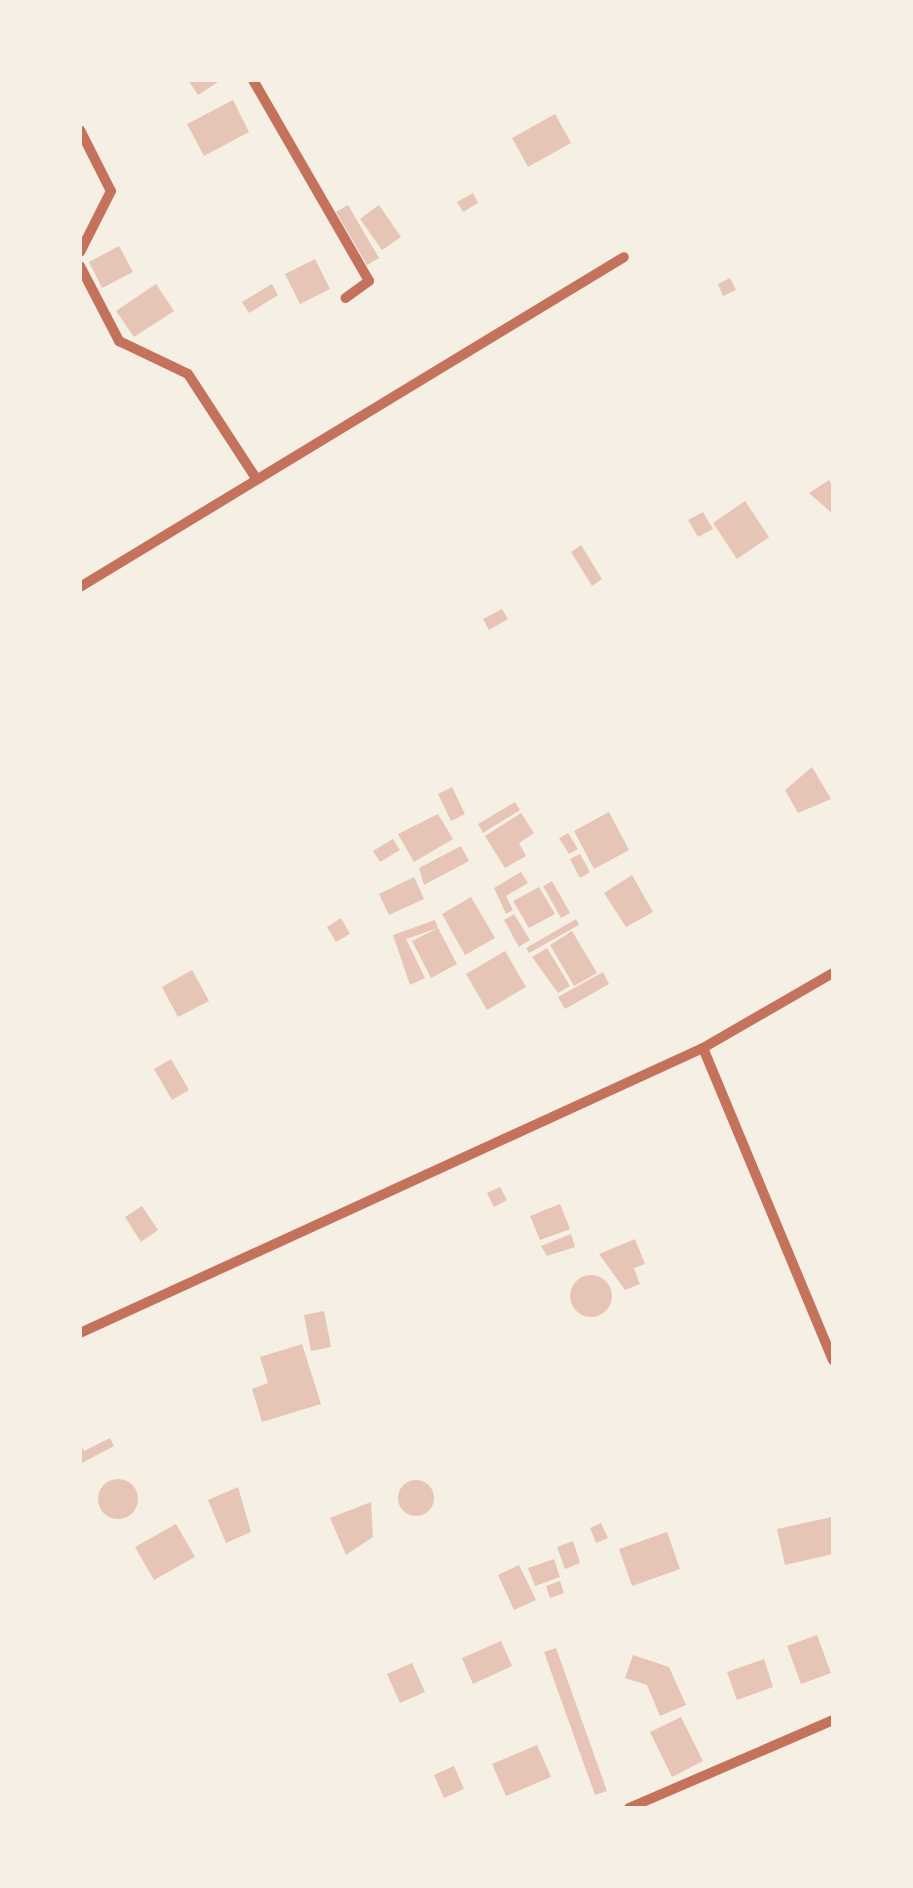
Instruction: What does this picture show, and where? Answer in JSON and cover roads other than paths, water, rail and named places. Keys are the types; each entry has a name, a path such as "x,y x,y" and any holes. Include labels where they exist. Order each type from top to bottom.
{"street":[{"path":"253,80 369,280 346,298"},
{"path":"80,130 111,191 80,252"},
{"path":"80,587 624,258"},
{"path":"80,266 119,341 188,374 258,480"},
{"path":"80,1332 703,1048 833,973"},
{"path":"703,1048 833,1360"},
{"path":"629,1808 833,1720"}]}
